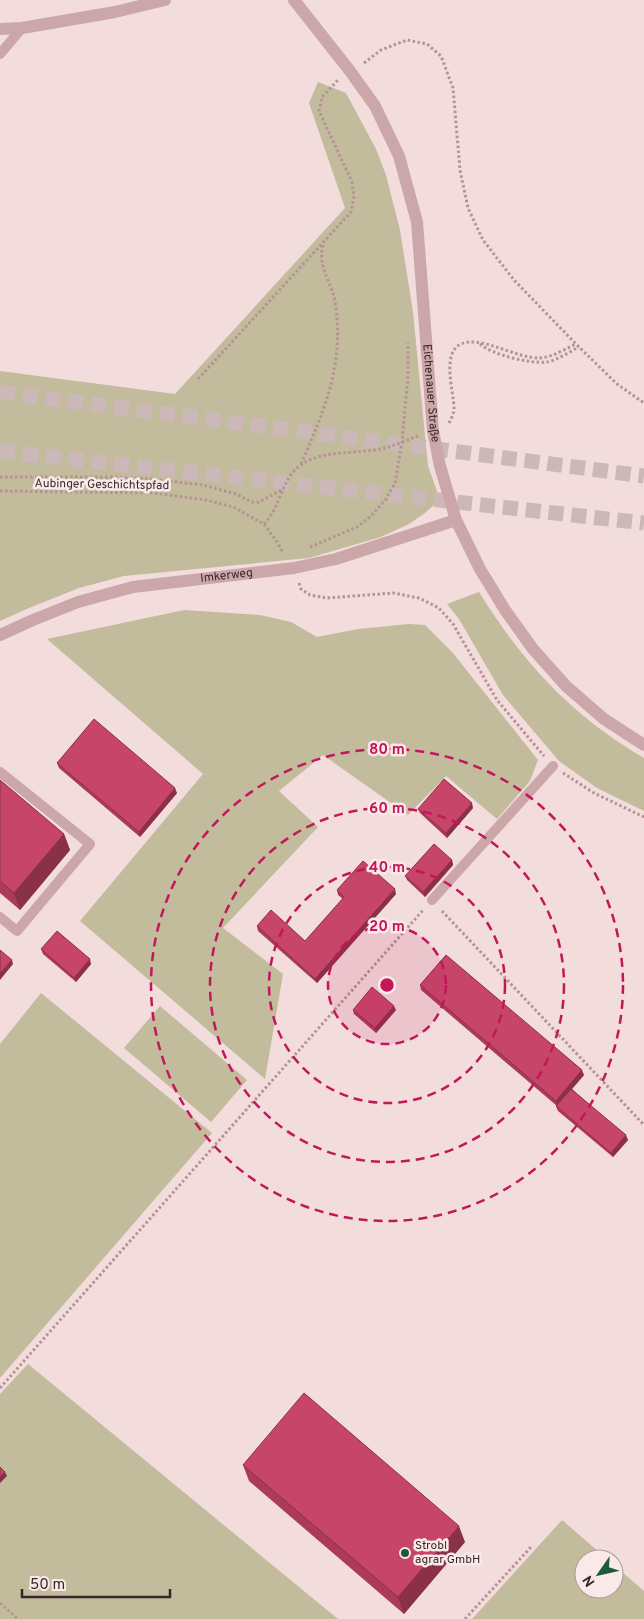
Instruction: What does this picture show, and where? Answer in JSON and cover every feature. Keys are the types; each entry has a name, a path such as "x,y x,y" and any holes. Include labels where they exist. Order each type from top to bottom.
{"street":[{"path":"0,29 22,28 115,12 165,0"},
{"name":"Eichenauer Straße","path":"294,0 375,106 399,156 417,222 433,431 440,466 456,520 480,569 505,610 533,649 566,686 604,719 644,745"},
{"name":"Imkerweg","path":"0,635 78,602 133,588 294,568 336,559 456,520"}],"lane":[{"path":"0,54 22,28"},
{"path":"432,900 553,766"},
{"path":"0,772 90,844 17,932 0,917"}],"path":[{"path":"350,71 382,50 407,40 427,44 441,56 453,88 460,170 468,208 483,240 514,280 576,344 618,384 644,403"},
{"path":"198,379 352,212 354,196 352,182 319,111 322,97 339,79 345,87"},
{"path":"264,524 272,516 287,479 302,464 329,395 337,356 337,319 334,295 323,268 320,253 324,242"},
{"path":"294,568 299,550 357,527 370,517 386,499 395,483 402,442 408,376 408,337"},
{"path":"302,464 323,457 385,448 433,431 449,423 454,411 450,365 452,353 459,345 468,341 538,358 548,357 576,344"},
{"path":"477,342 486,350 538,363 550,361 580,347"},
{"path":"0,477 150,479 202,485 236,494 252,502 259,502 282,490"},
{"name":"Aubinger Geschichtspfad","path":"0,491 154,493 206,500 233,507 264,524 294,568 302,589 310,595 327,598 393,593 419,598 439,608 452,624 496,700 553,766 594,793 644,817"},
{"path":"0,1388 432,900 644,1124"},
{"path":"465,1619 531,1547"},
{"path":"0,1603 18,1619"}],"shaded area":[{"path":"318,82 346,93 376,149 386,175 400,230 413,312 428,466 437,491 437,502 409,524 381,537 309,558 124,576 79,588 0,621 0,371 175,394 345,208 309,103"},
{"path":"479,592 513,642 551,686 594,724 644,758 644,811 597,788 559,761 503,695 459,619 447,604"},
{"path":"184,610 260,615 291,622 317,637 358,629 409,624 425,625 452,652 538,760 530,781 497,819 446,776 408,815 323,755 279,791 318,827 223,928 283,974 265,1079 80,921 203,774 47,639"},
{"path":"41,993 212,1133 0,1378 0,1044"},
{"path":"160,1006 247,1080 211,1122 124,1048"},
{"path":"28,1364 338,1619 0,1619 0,1394"},
{"path":"562,1520 595,1549 574,1549 574,1599 624,1599 624,1574 644,1591 644,1619 472,1619"}],"building":[{"path":"94,719 175,788 139,832 57,763"},
{"path":"444,779 472,803 446,833 418,809"},
{"path":"0,780 64,834 14,893 0,881"},
{"path":"434,844 452,860 423,892 405,876"},
{"path":"363,861 395,889 315,979 257,926 271,910 305,941 344,897 337,890"},
{"path":"57,931 90,959 74,978 41,949"},
{"path":"0,950 12,960 0,973"},
{"path":"446,955 582,1070 556,1101 420,985"},
{"path":"372,987 394,1006 375,1028 353,1010"},
{"path":"571,1089 626,1135 611,1153 556,1106"},
{"path":"304,1393 459,1526 398,1597 243,1465"},
{"path":"0,1467 5,1472 0,1477"}],"tunnel":[{"path":"0,392 644,476"},
{"path":"0,451 644,523"}],"place":[{"name":"Strobl agrar GmbH","path":"405,1553"}]}
